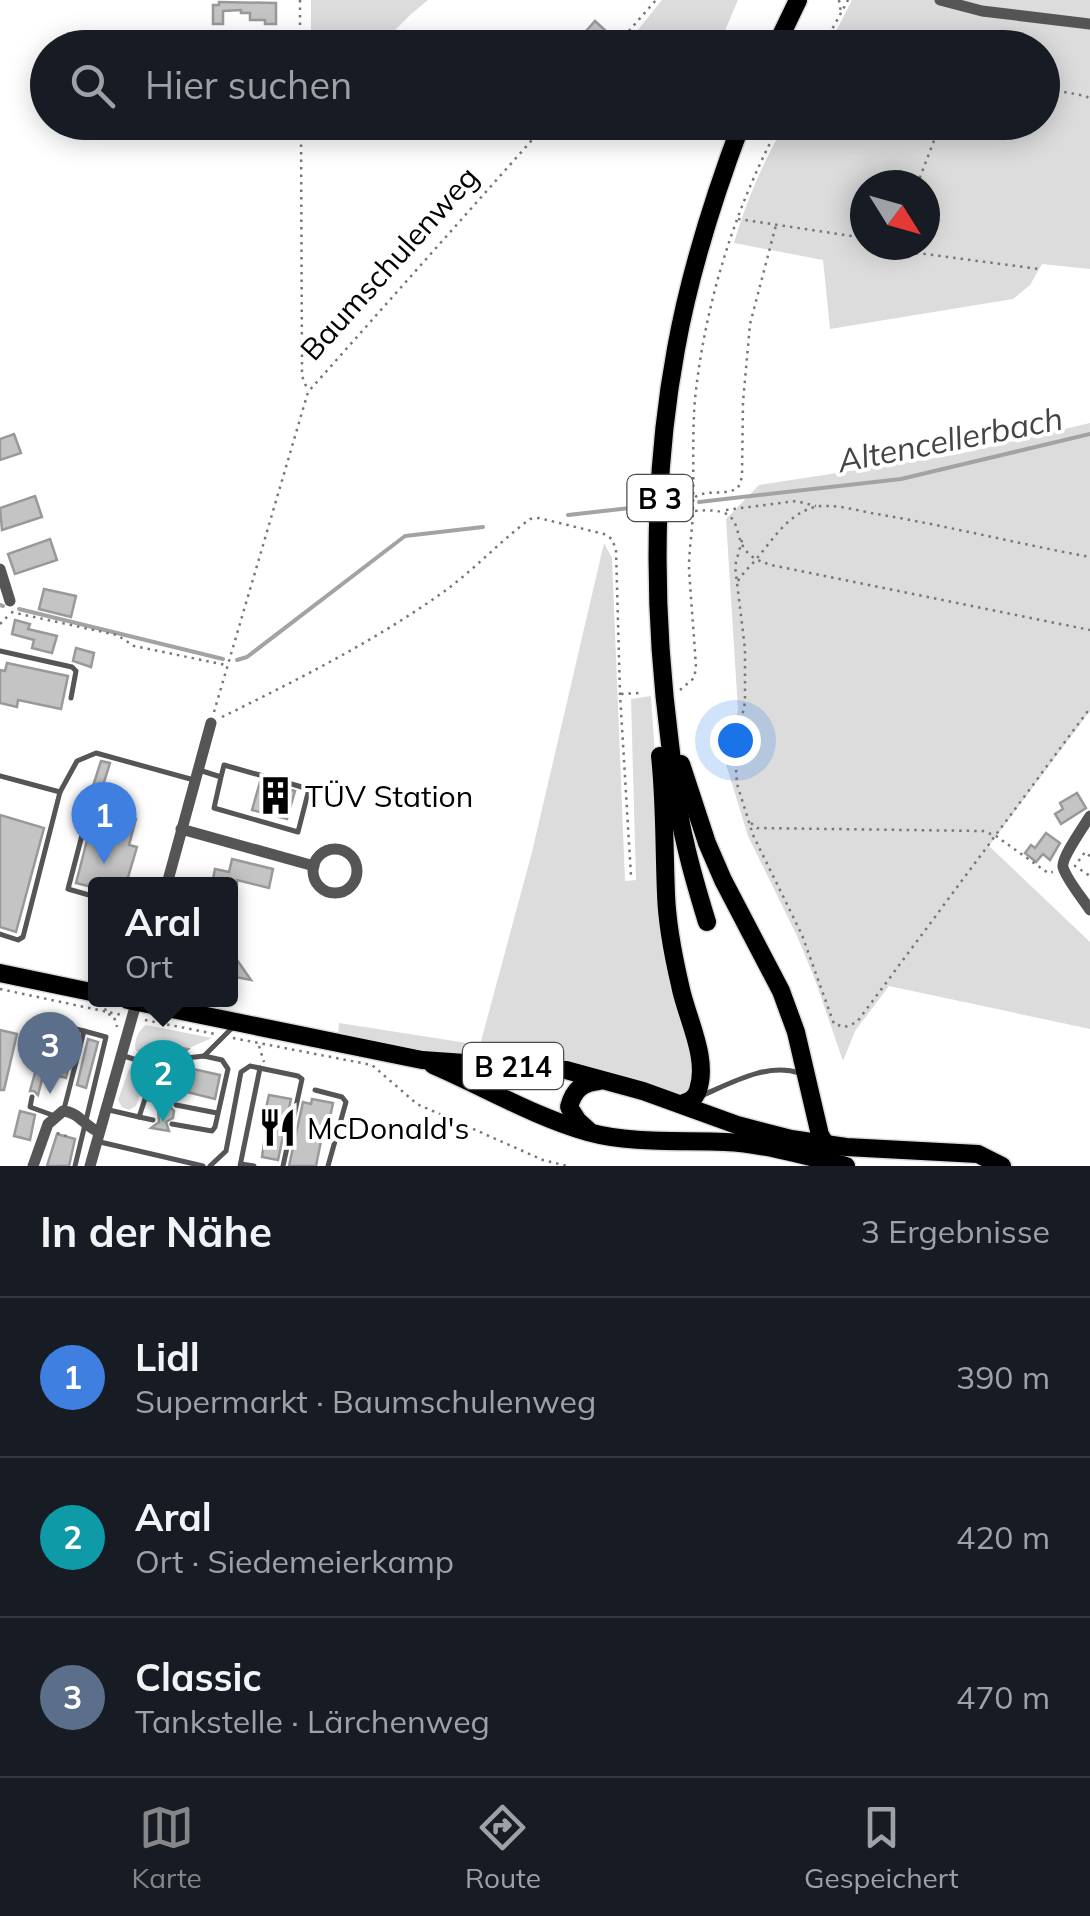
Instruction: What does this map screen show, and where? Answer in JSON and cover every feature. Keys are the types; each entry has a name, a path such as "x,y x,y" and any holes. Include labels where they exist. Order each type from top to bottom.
{"main road":[{"path":"784,30 798,0"},
{"name":"B 3","path":"707,922 684,838 667,720 658,617 658,533 667,402 676,347 688,290 736,140"},
{"path":"661,667 653,689 663,797 666,896 675,964 700,1061 698,1087 687,1102"},
{"path":"667,720 707,844 781,990 826,1145"},
{"path":"0,973 88,991"},
{"name":"B 214","path":"150,1007 422,1060 566,1070 687,1102 737,1125 826,1145 978,1154 1002,1166"},
{"name":"B 214","path":"422,1060 590,1132 728,1142 846,1166"},
{"path":"590,1132 569,1107 577,1088 604,1080"},
{"path":"956,1152 984,1166"}],"street":[{"path":"940,0 982,11 1090,24"},
{"path":"0,569 10,607"},
{"path":"168,877 211,722"},
{"path":"1090,816 1064,856 1063,868 1090,910"},
{"path":"181,829 314,866"},
{"path":"90,1166 132,1007"},
{"path":"34,1166 44,1132 59,1114 77,1116 98,1137"}],"lane":[{"path":"0,650 72,668 76,671 71,698"},
{"path":"0,934 18,940 22,937 60,792 77,761 96,753 221,777"},
{"path":"224,765 309,789 298,832 214,808 221,777 224,765"},
{"path":"0,776 60,792"},
{"path":"86,820 68,889 88,894"},
{"path":"204,1056 237,1022"},
{"path":"49,1033 52,1023 106,1037 75,1166"},
{"path":"32,1098 30,1107 59,1114 84,1031"},
{"path":"139,1117 156,1066 163,1054 169,1055"},
{"path":"122,1056 156,1066"},
{"path":"172,1124 212,1131 228,1069 222,1060 186,1058"},
{"path":"98,1137 206,1166 226,1151 241,1072 250,1066 302,1079 283,1166"},
{"path":"254,1166 241,1165 260,1068"},
{"path":"687,1102 777,1069 799,1073 809,1082"},
{"path":"315,1090 342,1097 346,1102 328,1166"},
{"path":"146,1098 160,1102"},
{"path":"176,1105 217,1112"},
{"path":"106,1109 153,1120"}],"path":[{"path":"300,0 300,30"},
{"path":"630,30 656,0"},
{"path":"840,0 840,14"},
{"path":"832,30 848,0"},
{"path":"1060,91 1090,100"},
{"path":"211,722 308,392 302,376 301,140"},
{"name":"Baumschulenweg","path":"308,392 532,140"},
{"path":"680,690 694,678 696,668 689,564 695,402 702,350 736,219 771,140"},
{"path":"923,170 934,140"},
{"path":"736,219 850,236"},
{"path":"694,498 705,492 728,493 738,488 742,477 750,324 776,225"},
{"path":"940,256 1038,269"},
{"path":"693,511 725,511 796,500 817,507 933,523 1090,557"},
{"path":"736,584 778,530 802,512 817,507"},
{"path":"725,511 734,521 746,552 756,560 1090,630"},
{"path":"211,722 374,637 444,592 530,520 539,518 604,534 612,539 616,550 631,876"},
{"path":"742,540 735,566 745,649 745,702 735,751 737,784 752,835 802,936 834,1024 845,1028 858,1022 1090,708"},
{"path":"0,624 10,607 117,634 134,646 227,666"},
{"path":"620,694 640,693"},
{"path":"748,820 757,828 983,830 1048,873 1063,868"},
{"path":"752,835 757,828"},
{"path":"1090,856 1085,852 1075,866 1090,876"},
{"path":"0,990 88,999"},
{"path":"142,1007 224,1036 372,1066 417,1104 543,1160 566,1166"},
{"path":"258,1043 264,1064 272,1071"},
{"path":"53,1143 56,1133 69,1137"}],"shaded area":[{"path":"311,0 428,0 395,30 311,30"},
{"path":"662,0 738,0 725,30 638,30"},
{"path":"852,0 1090,0 1090,269 1042,264 1030,285 1013,299 830,329 823,260 734,243 756,181 776,140 1060,140 1060,30 837,30"},
{"path":"1090,423 1090,711 989,846 1090,942 1090,1029 889,986 855,1031 843,1061 797,936 748,836 725,761 738,710 726,519 759,485 954,455"},
{"path":"604,543 612,558 625,881 636,880 631,699 651,696 659,816 696,1055 696,1079 687,1092 677,1094 422,1054 338,1034 339,1023 480,1045 532,852"},
{"path":"146,1025 212,1038 189,1048 153,1042 141,1054 136,1051 136,1040"},
{"path":"140,1067 145,1078 136,1106 129,1110 118,1100 130,1068"}],"building":[{"path":"276,3 276,24 250,20 250,13 241,10 223,11 223,24 213,24 213,5"},
{"path":"595,21 605,30 587,30"},
{"path":"14,434 21,453 0,460 0,439"},
{"path":"35,496 42,517 2,530 0,508"},
{"path":"50,539 57,560 15,574 8,554"},
{"path":"44,589 76,596 71,617 39,609"},
{"path":"15,620 30,624 28,629 57,636 52,653 32,648 34,640 12,634"},
{"path":"76,648 94,653 91,667 73,661"},
{"path":"7,663 68,676 61,709 18,700 17,707 0,703 0,670 5,671"},
{"path":"101,761 110,763 96,808 136,819 129,845 137,847 128,877 88,877 88,886 76,883 92,821 90,815 84,814"},
{"name":"TÜV Station","path":"260,782 295,791 287,819 252,810"},
{"path":"1077,793 1086,808 1061,824 1055,814 1063,809 1060,803"},
{"path":"0,815 44,828 16,932 0,927"},
{"path":"1046,833 1060,843 1050,860 1043,854 1036,862 1025,853 1031,845 1035,848"},
{"path":"232,859 273,869 269,888 238,880 238,877 213,877 215,869 229,872"},
{"path":"238,961 251,980 238,978"},
{"path":"0,1030 17,1034 4,1090 0,1090"},
{"path":"56,1034 75,1039 66,1078 44,1072 38,1095 30,1091 45,1037 51,1039"},
{"path":"88,1039 98,1042 86,1088 77,1085"},
{"path":"170,1046 188,1049 180,1056 184,1067 220,1075 215,1099 179,1090 177,1099 170,1103 174,1111 173,1118 166,1122 169,1131 151,1128 159,1122 158,1108 166,1103 161,1096 168,1061 175,1057"},
{"name":"McDonald's","path":"269,1095 291,1099 278,1160 262,1157"},
{"path":"312,1099 333,1103 316,1166 289,1166 303,1102 311,1104"},
{"path":"20,1111 35,1115 30,1140 14,1136"},
{"path":"57,1134 75,1139 69,1166 47,1166"}],"waterway":[{"name":"Altencellerbach","path":"699,502 901,479 1090,434"},
{"name":"Altencellerbach","path":"676,504 683,504"},
{"name":"Altencellerbach","path":"568,515 630,508"},
{"name":"Altencellerbach","path":"237,660 247,657 405,536 483,527"},
{"name":"Altencellerbach","path":"19,609 223,659"}],"place":[{"name":"TÜV Station","path":"275,796"},
{"name":"Lidl","path":"104,864"},
{"name":"Classic","path":"50,1094"},
{"name":"Aral","path":"163,1122"},
{"name":"McDonald's","path":"277,1128"}]}
